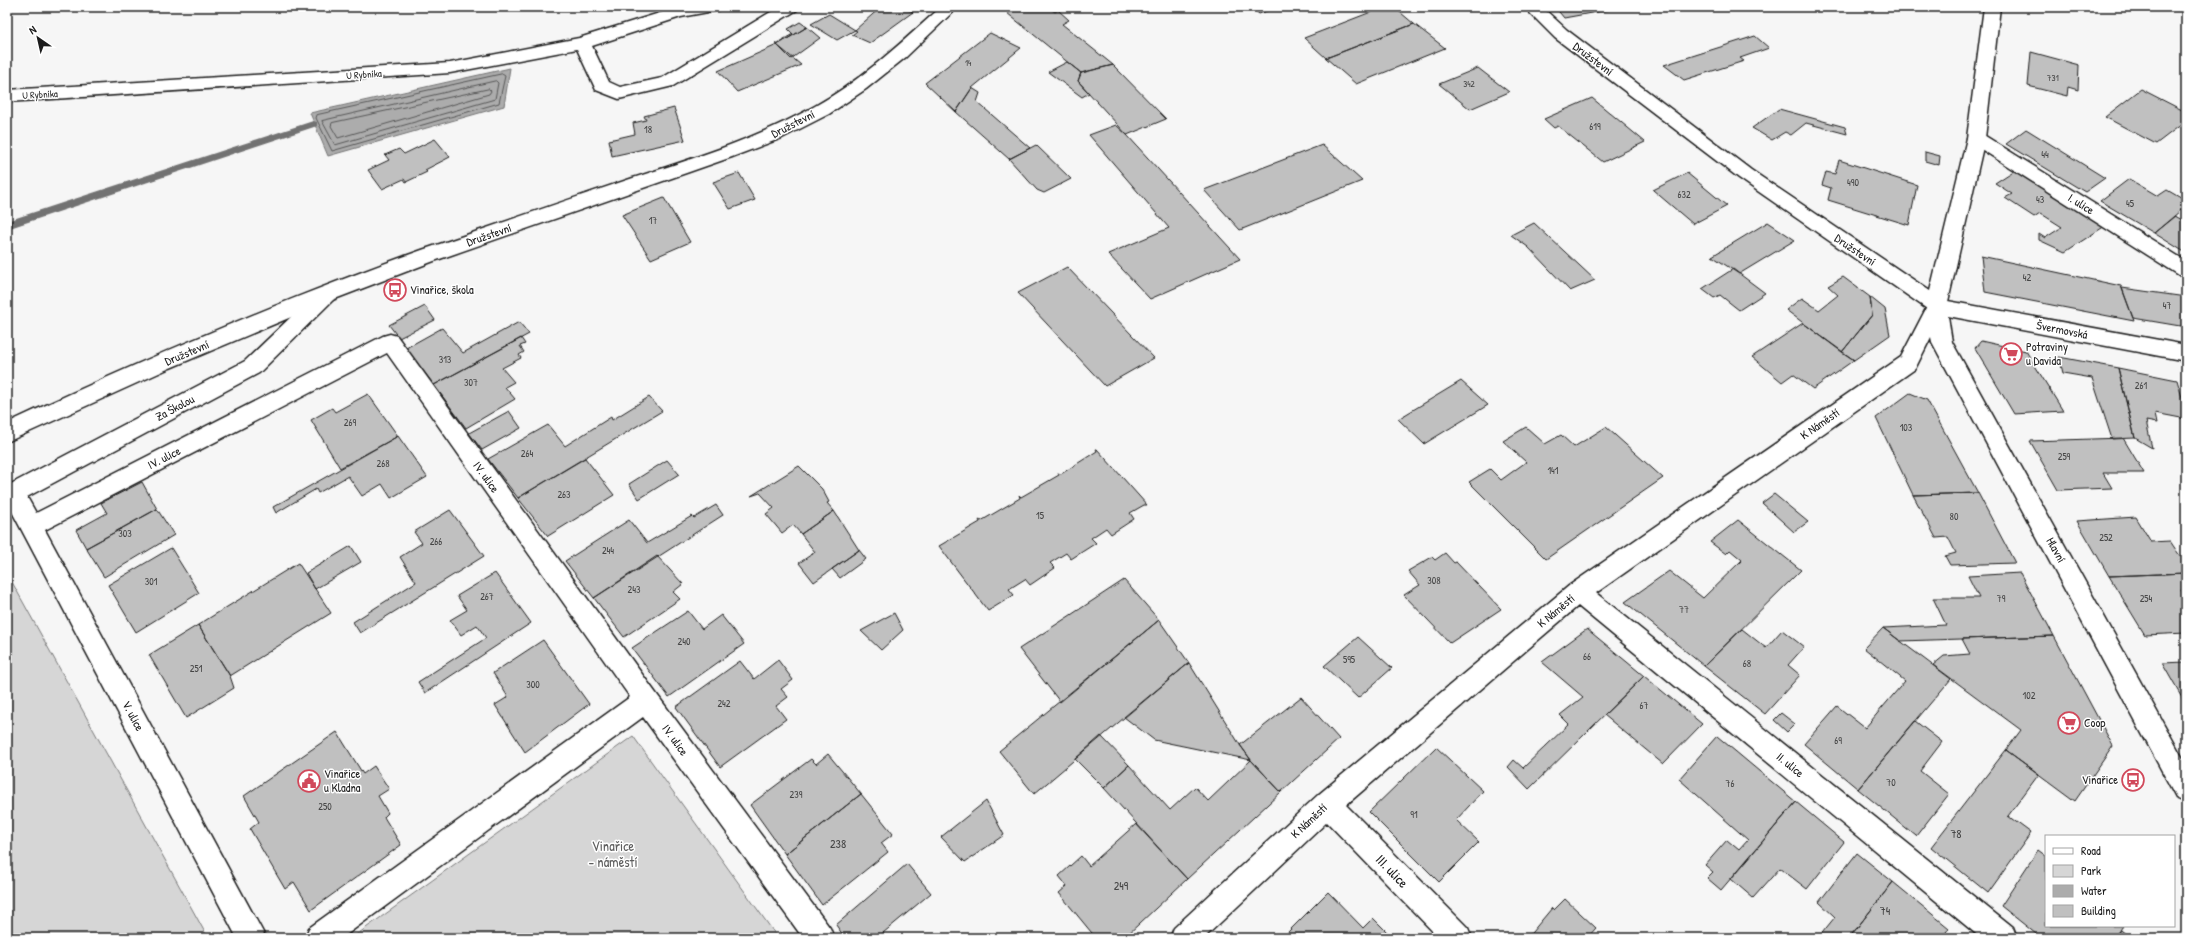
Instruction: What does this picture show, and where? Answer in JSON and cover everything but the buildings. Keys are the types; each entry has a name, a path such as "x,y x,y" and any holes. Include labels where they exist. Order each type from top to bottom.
{"street":[{"name":"U Rybníka","path":"7,96 450,68 582,43 679,12 713,7"},
{"path":"582,43 602,86 619,93 667,82 791,7"},
{"name":"Družstevní","path":"7,433 149,369 326,295 496,232 718,157 780,132 846,95 900,54 950,7"},
{"name":"Družstevní","path":"1532,7 1561,34 1745,174 1937,306"},
{"path":"1937,306 1976,138 1992,7"},
{"name":"I. ulice","path":"1976,138 2186,270"},
{"name":"Za Školou","path":"10,495 252,367 326,295"},
{"name":"Švermovská","path":"1937,306 2186,353"},
{"name":"K Náměstí","path":"1184,938 1327,804 1578,592 1908,364 1937,306"},
{"name":"Hlavní","path":"1937,306 1942,342 2186,790"},
{"name":"IV. ulice","path":"31,526 390,342 646,700 820,938"},
{"name":"V. ulice","path":"10,495 31,526 252,938"},
{"name":"II. ulice","path":"1578,592 2003,938"},
{"path":"319,938 646,700"},
{"name":"III. ulice","path":"1327,804 1458,938"}],"green space":[{"path":"7,573 208,938 7,938"},
{"name":"Vinařice - náměstí","path":"633,736 778,938 352,938"}],"water":[{"path":"510,68 504,106 328,156 310,113"}],"waterway":[{"path":"7,225 313,124"}],"place":[{"name":"Vinařice, škola","path":"395,290"},
{"name":"Potraviny u Davida","path":"2011,354"},
{"name":"Coop","path":"2069,723"},
{"name":"Vinařice","path":"2133,780"},
{"name":"Vinařice u Kladna","path":"309,781"}]}
